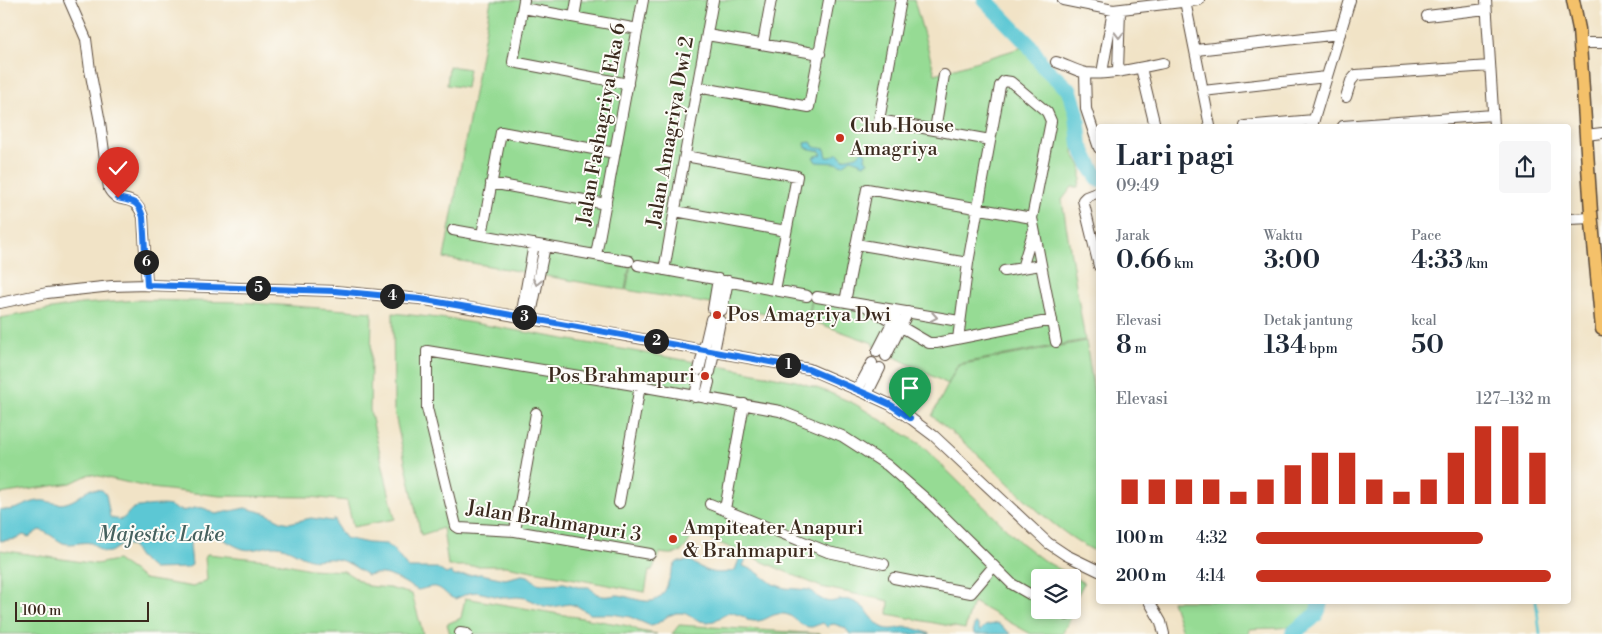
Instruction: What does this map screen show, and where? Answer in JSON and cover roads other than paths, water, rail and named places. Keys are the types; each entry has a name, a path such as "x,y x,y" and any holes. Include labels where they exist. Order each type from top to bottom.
{"main road":[{"path":"1573,0 1581,43 1592,215 1598,234 1602,329"}],"street":[{"path":"69,0 86,39 110,189 118,198 136,203 140,207 143,217 147,285"},
{"path":"574,17 577,0"},
{"name":"Jalan Fashagriya Eka 6","path":"596,255 643,0"},
{"name":"Jalan Amagriya Dwi 2","path":"664,270 713,0"},
{"path":"763,44 771,0"},
{"path":"698,87 809,107 829,0"},
{"path":"901,0 879,120 990,140"},
{"path":"1063,0 1116,10 1198,0"},
{"path":"1290,124 1313,123 1350,0"},
{"path":"1186,1 1210,124"},
{"path":"628,84 513,62 524,4 574,17 638,29"},
{"path":"1427,16 1486,4 1494,124"},
{"path":"1116,10 1118,70"},
{"path":"1102,73 1116,10"},
{"path":"1196,50 1340,34"},
{"path":"707,35 820,54"},
{"path":"1581,43 1602,43"},
{"path":"1056,62 1085,73 1102,73 1163,63"},
{"path":"1346,97 1351,81 1356,75 1490,66"},
{"path":"1141,68 1155,124"},
{"path":"1085,73 1086,109 1096,139"},
{"path":"934,130 944,75"},
{"path":"1203,91 1326,76"},
{"path":"958,339 968,263 1000,86 1004,81 1011,82 1047,112 1051,120 1033,223 1022,268"},
{"path":"1370,124 1494,115"},
{"path":"482,235 501,132 615,152"},
{"path":"1586,135 1602,134"},
{"path":"685,156 796,176 775,290"},
{"path":"491,183 606,204"},
{"path":"845,302 867,189 978,210 1033,223"},
{"path":"1096,193 1086,196 1083,200 1096,254"},
{"path":"675,211 786,231"},
{"path":"1571,214 1592,215"},
{"path":"1571,219 1592,215"},
{"path":"1033,223 1056,342"},
{"path":"453,230 596,255 664,270 812,297 959,321"},
{"path":"525,318 534,244"},
{"path":"856,244 968,263"},
{"path":"525,318 546,246"},
{"path":"1004,271 1042,265"},
{"path":"705,398 714,352 716,315 723,280"},
{"path":"0,303 47,293 112,286 147,285 345,292 420,299 808,369 863,391 891,405 934,436 1048,543 1096,569"},
{"path":"864,305 929,343 1052,320"},
{"path":"898,310 882,354 902,327 908,312"},
{"path":"695,397 703,350 716,315"},
{"name":"Jalan Brahmapuri 3","path":"640,386 427,352 427,408 454,523 459,528 515,531 650,554"},
{"path":"863,391 876,365"},
{"path":"619,503 640,386 780,411 842,436 887,465 926,499 1012,584 1031,595"},
{"path":"725,509 744,404"},
{"path":"515,531 536,413"},
{"path":"710,504 828,552 884,564"},
{"path":"894,578 971,593 994,566"},
{"path":"1151,604 1161,622 1164,634"}],"water":[{"path":"811,142 814,147 825,149 827,157 838,153 843,159 857,156 862,151 866,154 865,158 868,162 864,164 851,159 843,165 816,162 813,157 822,154 820,151 806,148 805,143"},
{"name":"Majestic Lake","path":"89,489 102,490 106,494 110,517 116,519 124,518 134,508 159,505 170,506 177,510 203,508 216,514 245,508 265,513 289,523 311,518 332,521 335,519 336,525 345,538 368,543 386,544 392,548 408,568 437,568 446,574 451,572 454,576 481,574 505,579 522,575 528,576 537,583 564,583 578,587 589,587 602,596 618,595 645,601 656,600 660,597 677,562 691,561 701,568 723,573 735,570 740,557 746,559 743,566 754,570 773,584 785,588 810,590 818,597 829,602 848,600 855,602 864,608 880,626 887,629 907,627 930,634 850,634 845,628 834,624 829,625 828,628 823,623 812,627 804,626 784,614 754,621 747,620 745,617 730,612 714,621 707,622 700,621 684,613 676,613 651,626 630,617 612,614 590,614 577,606 569,604 552,607 544,606 526,598 504,598 477,592 455,599 436,587 418,590 388,575 367,575 343,561 310,559 277,546 251,550 243,549 219,537 207,534 192,539 190,545 192,565 187,568 153,569 139,557 132,546 123,545 104,552 91,543 63,543 39,530 29,537 23,535 17,539 0,541 0,509 10,510 41,501 59,504 66,503 76,499"},
{"path":"975,623 980,631 985,626 997,623 1011,634 974,634"}],"waterway":[{"path":"985,0 1030,46 1043,66 1070,91 1077,114 1080,145 1096,175"},
{"path":"1293,634 1314,617 1320,604"},
{"path":"1536,604 1540,634"}],"place":[{"name":"Club House Amagriya","path":"840,138"},
{"name":"Pos Amagriya Dwi","path":"717,315"},
{"name":"Pos Brahmapuri","path":"705,376"},
{"name":"Ampiteater Anapuri & Brahmapuri","path":"673,539"}]}
